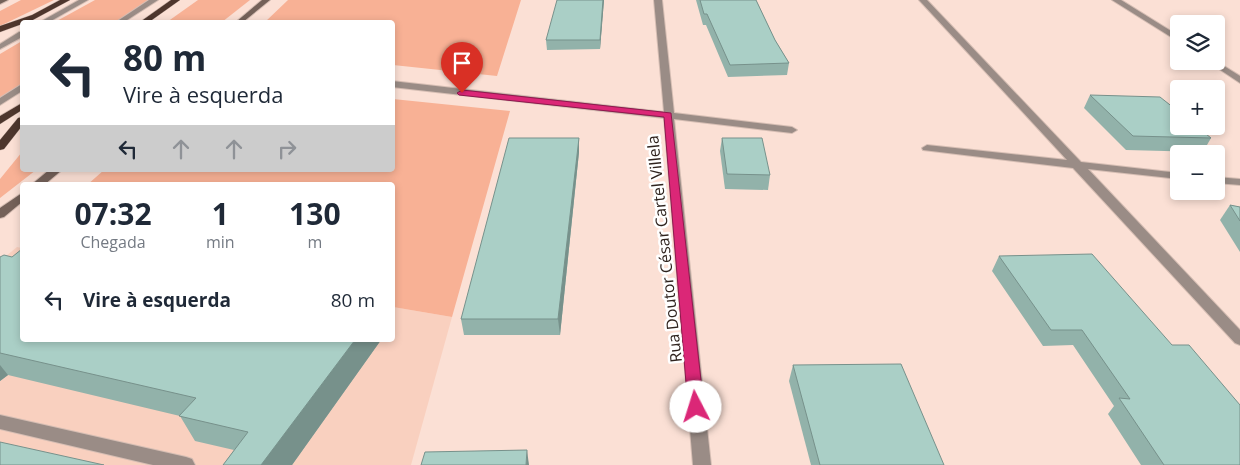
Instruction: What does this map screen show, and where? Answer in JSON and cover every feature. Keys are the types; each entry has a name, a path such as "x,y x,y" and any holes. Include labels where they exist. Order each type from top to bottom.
{"highway":[{"path":"28,20 66,0"},
{"path":"147,20 176,0"},
{"path":"24,20 37,15"},
{"path":"0,29 20,21"},
{"path":"0,35 20,25"},
{"path":"0,121 20,107"},
{"path":"0,148 20,123"}],"main road":[{"path":"0,2 4,0"},
{"path":"241,20 266,0"},
{"path":"41,182 53,172"},
{"path":"0,214 20,199"}],"street":[{"path":"48,20 84,0"},
{"path":"123,20 154,0"},
{"name":"Rua Doutor César Cartel Villela","path":"658,0 702,465"},
{"path":"923,0 1240,339"},
{"path":"1116,0 1170,34"},
{"path":"0,47 20,35"},
{"path":"1225,70 1240,80"},
{"path":"395,84 792,130"},
{"path":"0,102 20,88"},
{"path":"927,148 1170,175"},
{"path":"1225,181 1240,182"},
{"path":"0,422 186,465"}],"shaded area":[{"path":"21,0 54,0 0,26 0,11"},
{"path":"95,0 151,0 120,20 59,20"},
{"path":"198,0 250,0 225,20 170,20"},
{"path":"288,0 521,0 497,76 395,65 395,20 267,20"},
{"path":"20,42 20,85 0,99 0,54"},
{"path":"395,99 510,111 452,317 395,307 395,182 90,182 102,172 395,172"},
{"path":"20,154 20,172 33,172 0,198 0,179"},
{"path":"17,247 20,248 20,342 395,342 395,307 452,317 411,465 0,465 0,261"}],"building":[{"path":"557,0 603,0 600,40 546,40"},
{"path":"700,0 756,0 775,40 789,63 730,65 707,14 704,14"},
{"path":"1090,95 1160,97 1170,105 1170,135 1207,135 1211,138 1133,136"},
{"path":"509,138 579,138 558,319 461,319"},
{"path":"722,138 762,138 770,175 727,174"},
{"path":"1230,205 1240,207 1240,221"},
{"path":"20,251 20,342 353,342 261,465 223,465 248,432 179,416 196,398 0,353 0,257 4,255 12,257"},
{"path":"1092,254 1172,345 1189,345 1240,405 1240,465 1164,465 1119,398 1130,399 1082,330 1051,330 999,256"},
{"path":"901,364 944,465 820,465 793,365"},
{"path":"0,442 104,465 0,465"},
{"path":"527,450 526,465 421,465 425,452"}],"route":[{"path":"462,93 668,115 696,407"}]}
